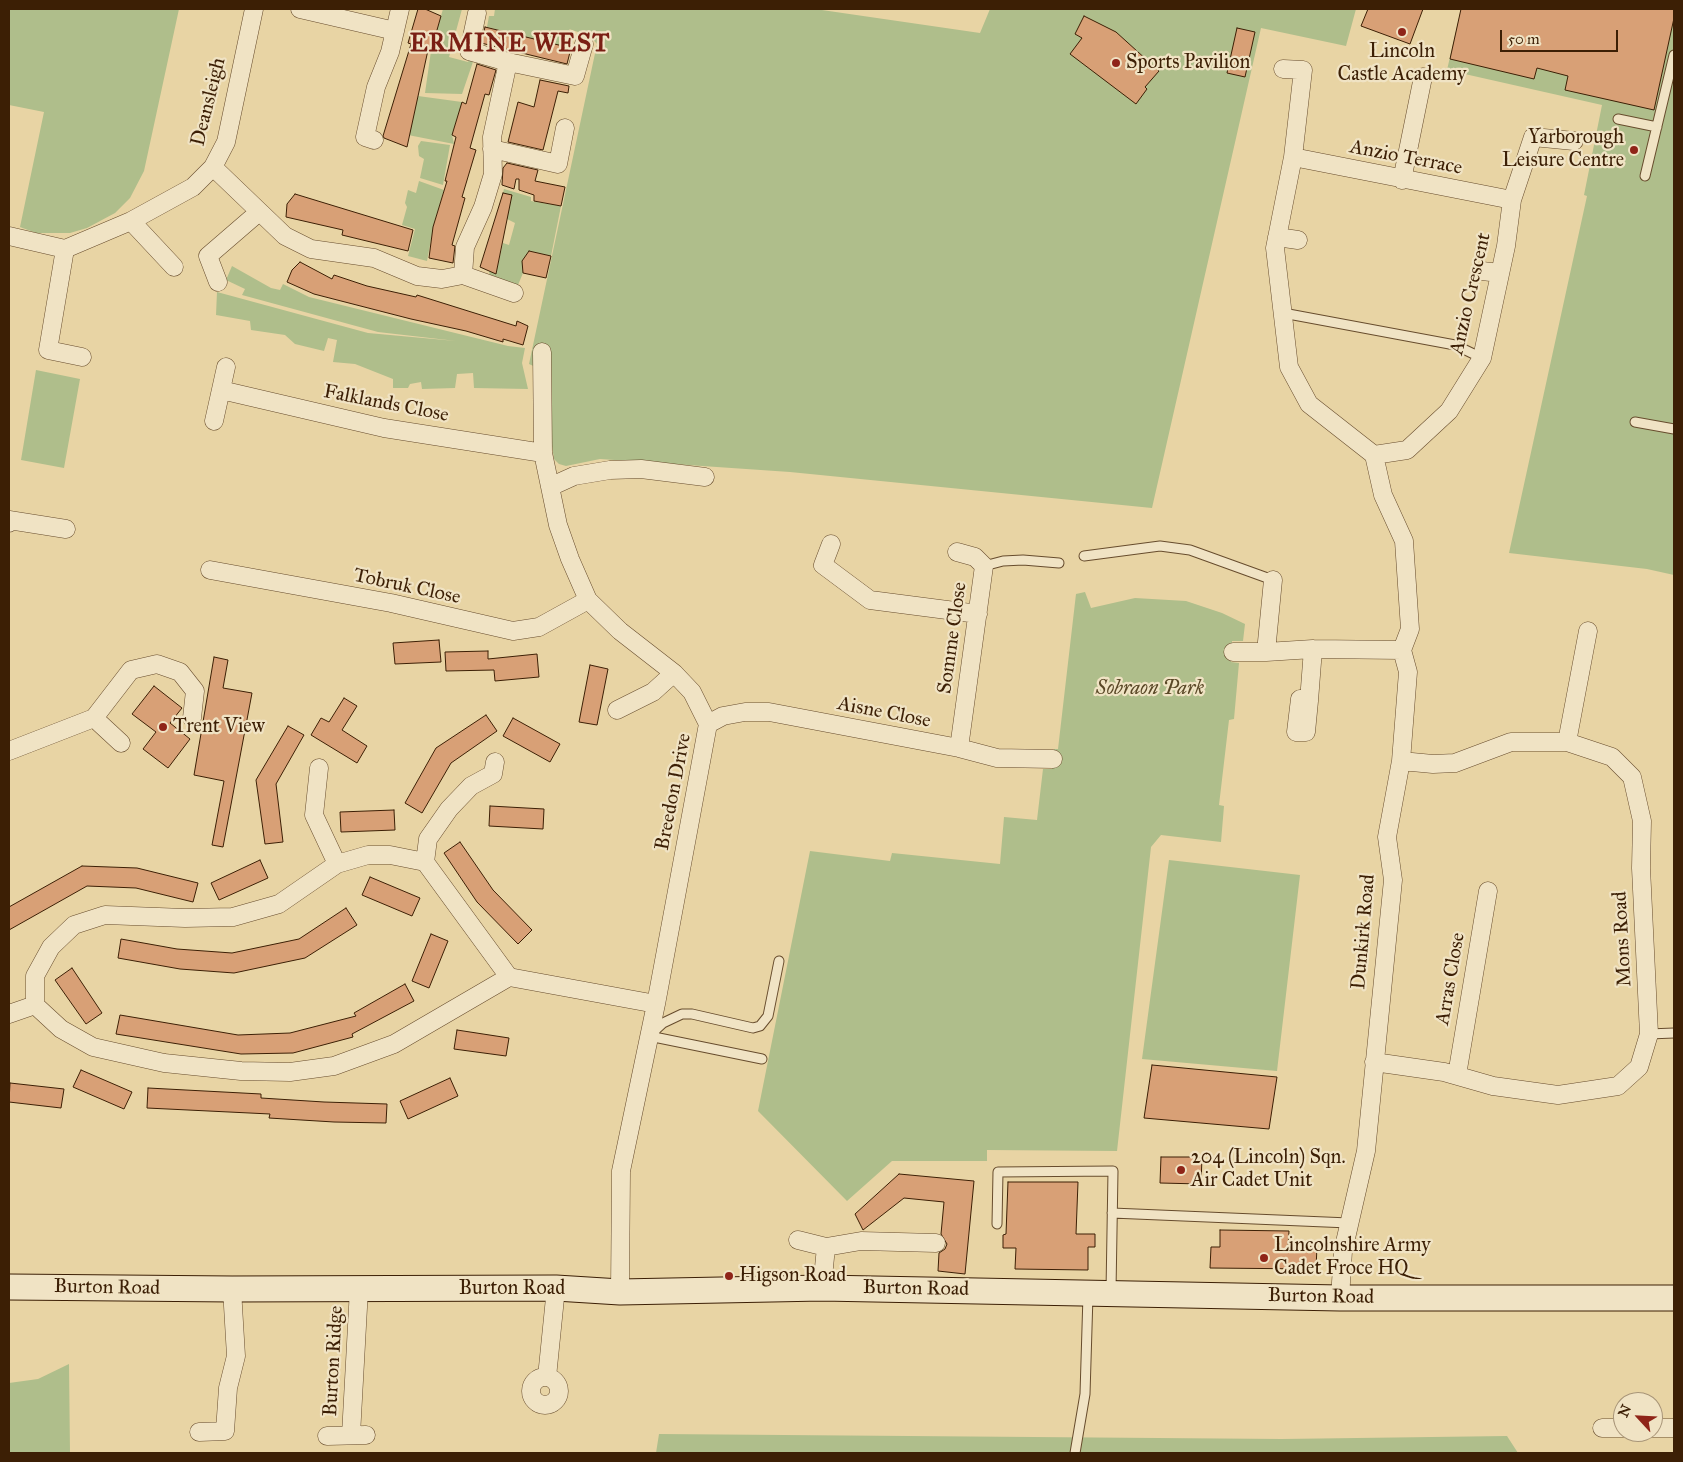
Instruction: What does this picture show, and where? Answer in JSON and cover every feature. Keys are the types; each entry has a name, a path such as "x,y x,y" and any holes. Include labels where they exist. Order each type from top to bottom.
{"main road":[{"name":"Burton Road","path":"9,1287 232,1289 556,1288 620,1292 822,1288 1340,1298 1674,1298"}],"street":[{"name":"Deansleigh","path":"65,249 130,221 193,186 213,167 226,142 254,9"},
{"path":"300,9 395,32"},
{"path":"366,137 376,87 390,52 400,9"},
{"path":"477,13 469,51 508,62 575,76 584,44"},
{"path":"463,274 465,247 483,207 493,174 492,137 508,62"},
{"path":"1233,652 1313,649 1402,650 1410,629 1404,541 1382,495 1374,456 1309,404 1289,367 1275,248 1293,157 1303,70 1283,69"},
{"path":"1402,180 1423,77"},
{"path":"492,149 558,164 566,128"},
{"name":"Anzio Crescent","path":"1374,456 1407,450 1449,411 1482,358 1500,273 1512,200 1534,137 1574,141"},
{"name":"Anzio Terrace","path":"1293,157 1402,180 1512,200"},
{"path":"213,167 232,183 284,236 311,249 374,258 417,276 442,279 463,274 514,293"},
{"path":"218,282 208,256 259,212"},
{"path":"130,221 174,267"},
{"path":"9,236 65,249 48,350 82,358"},
{"path":"1277,237 1298,240"},
{"path":"1482,271 1500,273"},
{"name":"Breedon Drive","path":"542,352 543,453 552,486 558,525 588,600 620,631 674,673 692,692 708,724 656,1004 621,1172 620,1292"},
{"path":"214,421 226,367"},
{"name":"Falklands Close","path":"221,390 384,428 543,453"},
{"path":"552,486 574,476 610,470 641,469 704,477"},
{"path":"9,523 9,520 66,529"},
{"path":"830,544 823,565 870,600 978,614"},
{"name":"Somme Close","path":"956,552 975,557 984,566 959,748"},
{"name":"Tobruk Close","path":"210,570 390,604 513,631 539,627 588,600"},
{"path":"1266,652 1273,580"},
{"path":"1567,742 1588,631"},
{"path":"1309,700 1313,649"},
{"name":"Dunkirk Road","path":"1340,1298 1343,1251 1366,1151 1393,880 1387,837 1401,761 1408,672 1402,650"},
{"path":"9,751 94,718 131,670 157,664 180,672 195,691 192,718"},
{"path":"617,710 653,692 674,673"},
{"name":"Aisne Close","path":"708,724 723,716 745,712 769,712 959,748 997,758 1053,760"},
{"path":"94,718 120,744"},
{"name":"Mons Road","path":"1374,1062 1457,1074 1493,1086 1558,1095 1618,1086 1639,1067 1649,1034 1640,868 1642,821 1632,778 1612,757 1567,742 1511,742 1455,763 1433,764 1401,761"},
{"path":"424,862 428,839 449,809 471,786 493,774 495,762"},
{"path":"319,768 314,815 337,864"},
{"path":"509,977 424,862 390,855 368,855 337,864 279,904 232,917 185,918 105,915 74,926 51,947 35,976 35,1005 61,1029 93,1047 164,1063 240,1071 290,1072 334,1066 394,1044 509,977 656,1004"},
{"name":"Arras Close","path":"1457,1074 1488,891"},
{"path":"9,1014 35,1005"},
{"path":"798,1240 826,1247 862,1241 936,1243"},
{"path":"822,1288 826,1247"},
{"path":"547,1376 556,1288"},
{"path":"199,1432 225,1431 228,1388 236,1356 232,1289"},
{"name":"Burton Ridge","path":"327,1436 359,1435 359,1289"},
{"path":"1602,1428 1613,1428"}],"lane":[{"path":"1646,176 1674,55"},
{"path":"1618,119 1657,127"},
{"path":"1283,313 1455,345 1482,358"},
{"path":"1635,422 1674,429"},
{"path":"1084,556 1160,546 1190,550 1273,580"},
{"path":"984,566 1003,561 1023,560 1059,563"},
{"path":"649,1036 664,1023 682,1014 692,1014 753,1028 760,1026 768,1016 779,961"},
{"path":"1649,1034 1674,1033"},
{"path":"649,1036 762,1059"},
{"path":"997,1224 998,1172 1113,1171 1112,1213 1075,1453"},
{"path":"1112,1213 1349,1223"}],"green space":[{"path":"9,9 179,9 144,171 130,198 115,213 87,228 70,233 36,233 20,227 44,112 9,105"},
{"path":"443,9 462,9 449,57 468,62 471,54 475,56 462,94 425,93 431,51"},
{"path":"495,9 815,9 980,33 990,9 1356,9 1346,46 1261,28 1152,508 790,472 600,459 566,466 559,464 554,459 550,433 547,372 529,364 597,44 590,36 569,29 574,35 571,48 487,27 489,16 494,16"},
{"path":"1461,9 1674,9 1674,575 1647,569 1509,553 1587,196 1584,195 1602,105 1447,70"},
{"path":"418,96 462,102 452,135 454,144 408,135"},
{"path":"421,141 450,145 443,185 420,178 424,159 419,156 418,146"},
{"path":"419,181 444,190 434,224 427,261 408,256 415,229 402,225 407,207 405,203 408,190 416,193"},
{"path":"504,189 531,197 531,201 561,206 551,256 529,251 523,261 523,273 518,285 490,277 489,271 496,273 503,243 509,245 515,223 497,214"},
{"path":"232,266 271,288 280,290 283,284 309,297 508,346 525,348 522,363 528,389 474,388 473,373 457,374 455,388 422,389 421,382 410,384 408,388 393,388 393,379 355,364 333,362 337,340 328,338 324,351 295,344 285,335 251,330 250,321 216,315 217,292 368,333 456,341 378,332 242,295 245,289 226,280"},
{"path":"36,370 80,379 64,468 21,460"},
{"name":"Sobraon Park","path":"1085,592 1091,608 1135,598 1186,601 1222,613 1245,624 1243,641 1232,641 1231,662 1239,663 1234,719 1229,720 1219,805 1224,806 1221,842 1161,835 1151,847 1117,1151 987,1150 987,1161 892,1161 847,1201 758,1111 810,851 890,861 892,853 1000,864 1004,817 1037,820 1043,769 1052,769 1054,749 1058,749 1076,594"},
{"path":"1169,860 1300,875 1277,1071 1142,1059"},
{"path":"69,1364 70,1453 9,1453 9,1383 38,1379"},
{"path":"659,1434 1282,1439 1507,1436 1518,1453 656,1453"}],"building":[{"path":"418,9 425,9 441,16 431,51 428,50 407,147 383,136 411,44 408,43"},
{"path":"1368,9 1423,9 1410,44 1361,26"},
{"path":"1461,9 1674,9 1674,18 1654,110 1565,90 1568,76 1537,68 1534,79 1450,59"},
{"name":"Sports Pavilion","path":"1084,16 1116,32 1159,71 1145,87 1147,89 1136,104 1070,54 1082,38 1075,34"},
{"path":"485,27 571,48 567,64 481,43"},
{"path":"1237,28 1255,32 1245,77 1227,73"},
{"path":"477,64 496,70 489,95 485,94 470,148 476,150 462,197 465,198 452,245 455,246 453,263 429,258 433,227 447,181 445,181 456,137 452,135 462,102 466,104"},
{"path":"540,80 569,86 568,93 558,91 543,150 508,142 518,102 534,107"},
{"path":"507,163 538,170 535,181 565,187 561,206 534,201 534,195 519,190 519,179 516,179 514,189 502,185 503,168"},
{"path":"503,193 512,195 496,274 480,267"},
{"path":"295,194 413,230 408,251 342,235 343,230 286,217 287,204"},
{"path":"529,251 551,256 546,278 523,273 522,261"},
{"path":"300,262 332,279 334,275 367,286 416,297 417,295 516,326 517,321 528,326 523,345 503,339 503,342 466,331 314,294 287,282 292,270"},
{"path":"439,640 441,662 395,664 393,643"},
{"path":"488,651 488,659 537,654 539,677 495,681 494,670 446,671 445,652"},
{"path":"214,657 228,660 223,688 252,693 223,847 212,845 224,781 194,775"},
{"path":"590,665 608,669 597,725 579,722"},
{"name":"Trent View","path":"154,686 182,708 170,723 190,739 168,768 143,749 156,732 132,714"},
{"path":"344,698 357,706 342,730 367,746 357,763 311,735 321,718 329,722"},
{"path":"486,715 497,731 451,763 422,813 405,803 436,748"},
{"path":"513,718 560,744 550,762 503,736"},
{"path":"288,726 304,735 276,784 283,842 265,844 256,780"},
{"path":"490,806 544,809 543,829 489,826"},
{"path":"394,810 395,830 341,832 340,812"},
{"path":"460,842 493,890 532,930 518,944 477,902 444,853"},
{"path":"260,860 268,878 219,900 211,883"},
{"path":"82,866 137,868 198,883 193,902 136,888 87,886 9,930 9,907"},
{"path":"370,877 420,898 412,916 362,895"},
{"path":"346,908 357,925 305,958 234,973 180,969 118,958 121,939 177,949 232,953 299,939"},
{"path":"431,934 448,941 429,988 412,981"},
{"path":"72,968 102,1013 86,1024 55,980"},
{"path":"405,984 414,1001 352,1034 353,1037 293,1053 241,1054 116,1034 120,1015 238,1035 290,1033 356,1016 354,1013"},
{"path":"457,1030 509,1038 506,1056 454,1049"},
{"path":"1152,1065 1277,1077 1269,1129 1144,1118"},
{"path":"81,1070 132,1092 124,1109 73,1087"},
{"path":"450,1078 458,1096 408,1119 400,1101"},
{"path":"10,1083 64,1089 61,1108 9,1102"},
{"path":"148,1088 261,1094 261,1098 387,1104 386,1123 269,1118 270,1114 147,1108"},
{"name":"204 (Lincoln) Sqn. Air Cadet Unit","path":"1161,1157 1202,1157 1201,1184 1160,1183"},
{"path":"899,1174 974,1181 965,1274 938,1271 939,1253 945,1249 947,1244 941,1234 944,1202 904,1198 863,1230 855,1214"},
{"path":"1008,1182 1078,1182 1076,1234 1095,1234 1095,1247 1088,1247 1088,1270 1015,1269 1016,1248 1003,1248 1003,1235 1006,1234"},
{"name":"Lincolnshire Army Cadet Froce HQ","path":"1220,1230 1289,1231 1288,1247 1317,1246 1316,1269 1210,1268 1211,1247 1220,1247"}],"place":[{"name":"Lincoln Castle Academy","path":"1402,32"},
{"name":"Sports Pavilion","path":"1116,63"},
{"name":"Yarborough Leisure Centre","path":"1634,150"},
{"name":"Trent View","path":"163,727"},
{"name":"204 (Lincoln) Sqn. Air Cadet Unit","path":"1181,1170"},
{"name":"Lincolnshire Army Cadet Froce HQ","path":"1264,1258"},
{"name":"Higson Road","path":"729,1276"}],"district":[{"name":"ERMINE WEST","path":"510,45"}]}
